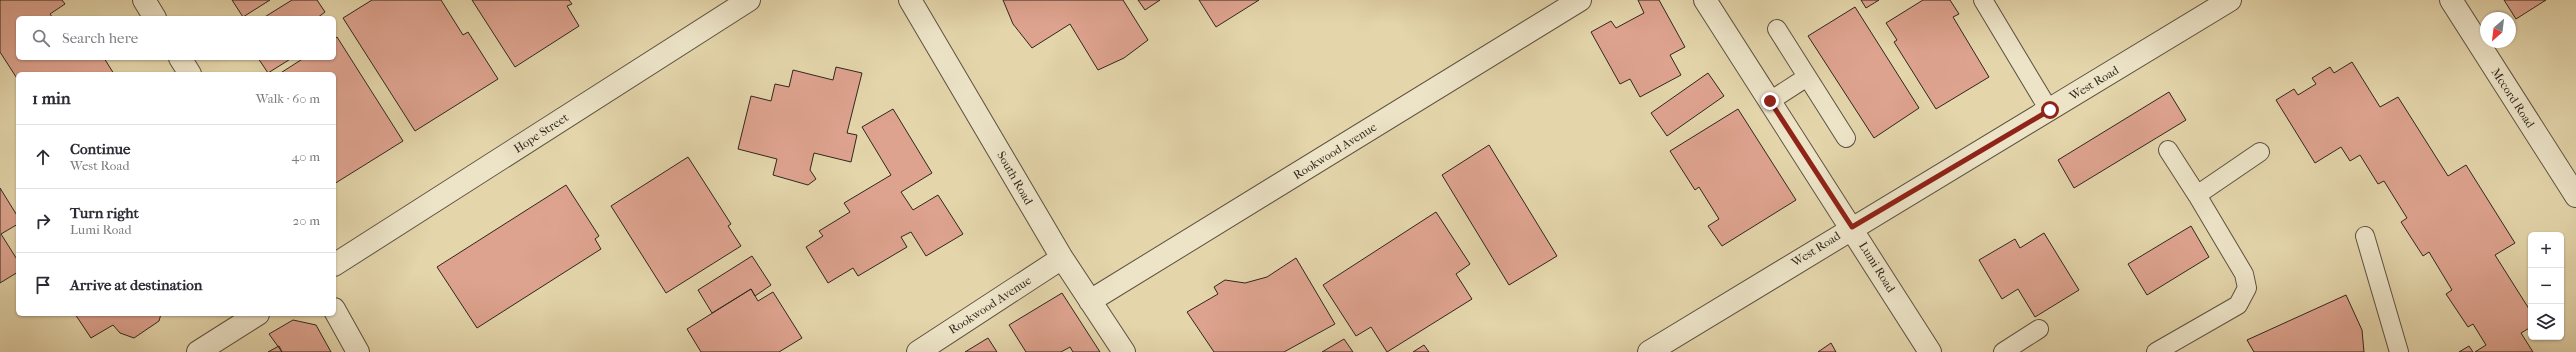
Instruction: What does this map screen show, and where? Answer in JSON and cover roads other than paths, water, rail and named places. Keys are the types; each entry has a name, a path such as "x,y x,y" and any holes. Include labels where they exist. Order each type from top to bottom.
{"street":[{"path":"144,0 154,16"},
{"name":"Hope Street","path":"336,265 749,0"},
{"name":"South Road","path":"910,0 1062,258 1124,352"},
{"name":"Rookwood Avenue","path":"1090,301 1580,0"},
{"name":"Lumi Road","path":"1706,0 1852,227 1930,352"},
{"name":"West Road","path":"1649,352 1852,227 2050,110 2230,0"},
{"name":"Mccord Road","path":"2450,0 2576,196"},
{"path":"181,60 189,72"},
{"name":"Rookwood Avenue","path":"918,352 1062,258"},
{"path":"336,313 358,352"},
{"path":"198,352 255,316"}],"lane":[{"path":"1983,0 2050,110"},
{"path":"1776,29 1846,138"},
{"path":"1770,101 1807,77"},
{"path":"2156,352 2238,305 2247,288 2244,274 2198,195 2168,150"},
{"path":"2198,195 2260,152"},
{"path":"2365,236 2399,352"},
{"path":"2003,352 2039,329"}]}
